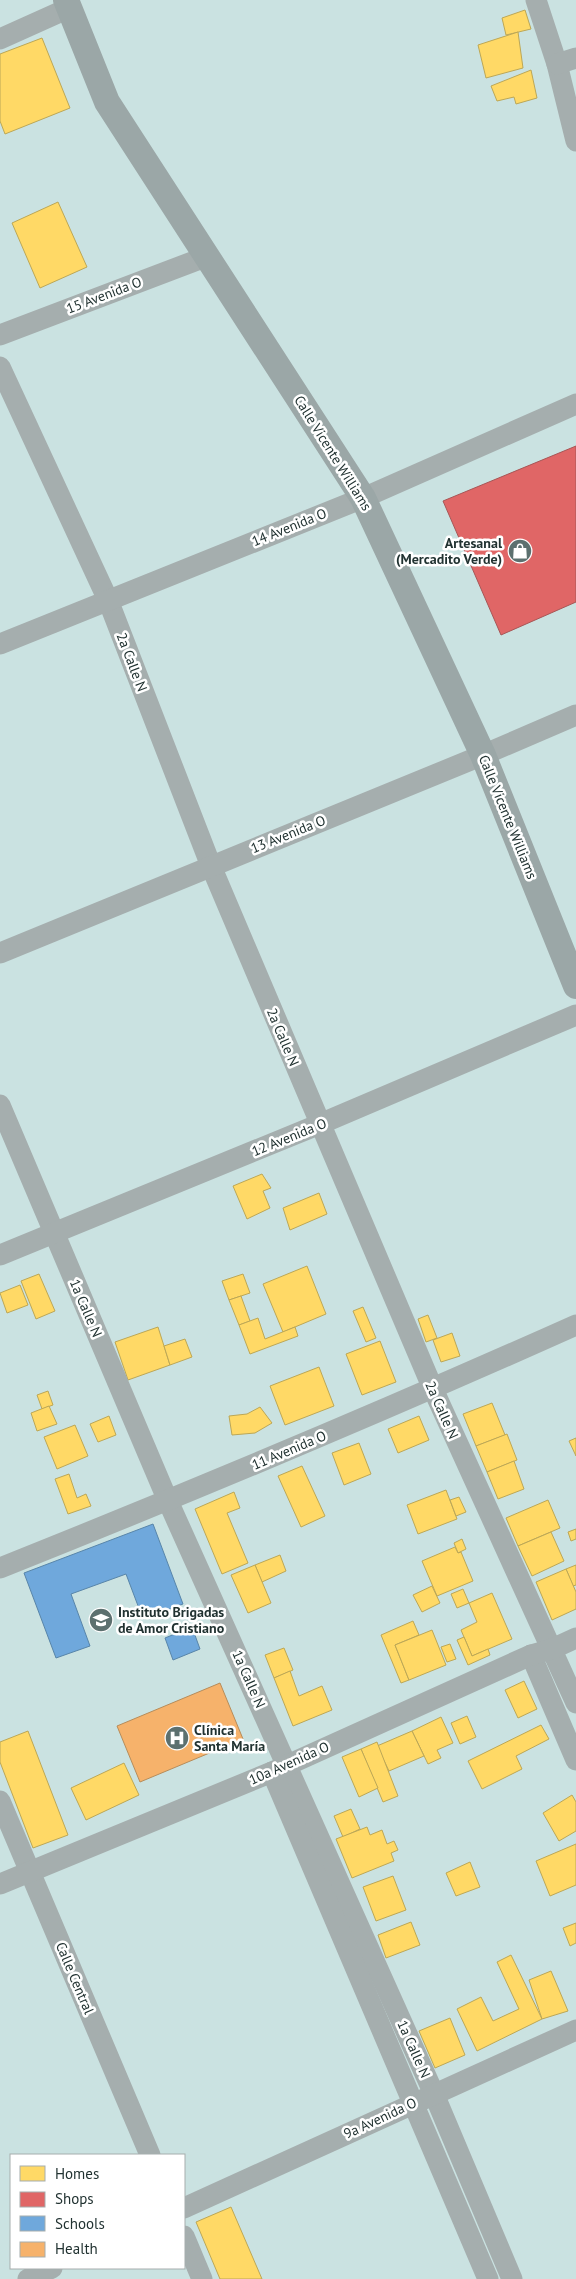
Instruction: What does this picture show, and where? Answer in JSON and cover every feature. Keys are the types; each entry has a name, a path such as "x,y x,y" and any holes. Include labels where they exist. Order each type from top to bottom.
{"main road":[{"name":"Calle Vicente Williams","path":"67,4 107,102 363,498 483,756 576,986"}],"street":[{"path":"536,0 566,61 576,141"},
{"path":"0,38 67,4"},
{"name":"15 Avenida O","path":"0,335 208,256"},
{"name":"2a Calle N","path":"0,367 108,600 211,866 433,1389 576,1703"},
{"name":"14 Avenida O","path":"0,644 363,498 576,404"},
{"name":"13 Avenida O","path":"0,953 483,756 576,715"},
{"name":"12 Avenida O","path":"0,1255 320,1124 576,1015"},
{"name":"1a Calle N","path":"0,1105 280,1768 414,2103 488,2279"},
{"name":"11 Avenida O","path":"0,1568 168,1501 433,1389 576,1325"},
{"name":"10a Avenida O","path":"0,1884 280,1768 531,1656 576,1638"},
{"path":"531,1656 576,1760"},
{"name":"1a Calle N","path":"280,1768 434,2094 512,2279"},
{"name":"Calle Central","path":"0,1801 150,2154"},
{"name":"9a Avenida O","path":"185,2208 576,2030"},
{"path":"185,2238 202,2279"},
{"path":"28,2279 50,2269"}],"building: Homes":[{"path":"525,10 531,29 506,35 502,18"},
{"path":"518,32 523,68 486,78 478,45"},
{"path":"42,38 70,108 5,134 0,121 0,54"},
{"path":"531,70 537,98 516,104 514,97 497,101 491,86"},
{"path":"58,202 87,267 40,288 12,223"},
{"path":"262,1174 271,1188 263,1191 270,1208 247,1219 233,1186"},
{"path":"319,1193 327,1214 290,1230 283,1208"},
{"path":"307,1266 326,1314 283,1332 263,1284"},
{"path":"39,1274 55,1311 36,1319 21,1281"},
{"path":"243,1274 250,1293 229,1300 222,1281"},
{"path":"20,1285 28,1305 7,1313 0,1293"},
{"path":"241,1296 250,1321 239,1325 229,1300"},
{"path":"363,1307 376,1338 366,1342 353,1311"},
{"path":"428,1315 437,1338 426,1342 418,1319"},
{"path":"258,1318 265,1339 295,1327 298,1336 250,1354 239,1325"},
{"path":"158,1327 170,1365 128,1380 115,1342"},
{"path":"452,1333 460,1356 441,1362 433,1340"},
{"path":"185,1339 192,1357 170,1365 164,1346"},
{"path":"380,1341 396,1382 362,1395 346,1354"},
{"path":"319,1367 334,1406 285,1425 270,1386"},
{"path":"48,1391 53,1405 42,1409 37,1395"},
{"path":"492,1403 505,1435 476,1446 463,1414"},
{"path":"49,1406 57,1424 37,1431 31,1413"},
{"path":"260,1407 272,1423 255,1433 232,1435 229,1416 247,1414"},
{"path":"109,1416 116,1435 98,1442 90,1424"},
{"path":"419,1416 429,1440 398,1453 388,1429"},
{"path":"75,1425 88,1456 57,1469 44,1437"},
{"path":"507,1434 517,1460 487,1472 476,1446"},
{"path":"576,1438 576,1456 569,1441"},
{"path":"359,1443 371,1474 344,1485 332,1453"},
{"path":"514,1461 524,1489 498,1499 487,1472"},
{"path":"302,1466 325,1516 301,1527 278,1476"},
{"path":"69,1474 77,1498 86,1494 91,1506 68,1514 55,1479"},
{"path":"446,1490 457,1519 418,1534 407,1505"},
{"path":"234,1492 240,1508 227,1513 248,1563 222,1574 195,1509"},
{"path":"459,1497 466,1512 456,1516 450,1500"},
{"path":"548,1500 560,1528 518,1546 506,1518"},
{"path":"576,1529 576,1539 571,1541 568,1532"},
{"path":"551,1532 564,1561 532,1576 518,1546"},
{"path":"462,1539 466,1549 458,1553 454,1543"},
{"path":"455,1547 458,1553 461,1552 473,1581 437,1596 422,1561"},
{"path":"280,1555 286,1571 262,1582 255,1565"},
{"path":"255,1565 271,1603 248,1613 231,1575"},
{"path":"576,1565 576,1585 573,1586 566,1569"},
{"path":"566,1569 576,1592 576,1609 552,1620 536,1582"},
{"path":"432,1586 440,1603 422,1612 413,1595"},
{"path":"463,1589 469,1603 457,1608 451,1594"},
{"path":"492,1593 512,1639 472,1656 461,1630 477,1622 469,1603"},
{"path":"413,1621 419,1635 395,1645 409,1680 401,1683 381,1635"},
{"path":"432,1630 446,1665 409,1680 395,1645"},
{"path":"464,1637 472,1656 488,1649 490,1655 468,1665 457,1640"},
{"path":"450,1644 456,1659 447,1662 441,1647"},
{"path":"284,1648 293,1670 274,1678 265,1655"},
{"path":"290,1671 299,1696 322,1686 332,1710 293,1726 274,1678"},
{"path":"524,1681 537,1709 518,1718 505,1690"},
{"path":"467,1716 476,1737 460,1744 451,1723"},
{"path":"441,1717 453,1743 437,1750 441,1758 428,1764 412,1731"},
{"path":"541,1725 549,1739 516,1756 522,1769 482,1789 468,1761"},
{"path":"28,1731 68,1835 33,1848 0,1762 0,1742"},
{"path":"412,1731 424,1756 389,1771 377,1746"},
{"path":"377,1742 398,1796 383,1802 361,1749"},
{"path":"361,1749 378,1788 359,1797 342,1757"},
{"path":"124,1763 139,1795 86,1820 71,1788"},
{"path":"572,1795 576,1802 576,1831 559,1841 543,1813"},
{"path":"351,1809 360,1829 343,1837 334,1816"},
{"path":"367,1827 370,1835 382,1830 387,1844 394,1841 398,1850 391,1853 394,1861 352,1878 336,1839"},
{"path":"576,1844 576,1885 550,1896 536,1861"},
{"path":"470,1862 480,1887 456,1896 446,1873"},
{"path":"393,1876 406,1910 376,1921 363,1887"},
{"path":"411,1922 420,1945 386,1958 378,1935"},
{"path":"576,1923 576,1943 570,1946 563,1928"},
{"path":"511,1955 542,2019 477,2051 457,2009 481,1997 493,2021 519,2009 497,1962"},
{"path":"551,1971 568,2011 542,2019 529,1980"},
{"path":"450,2018 465,2055 435,2068 419,2031"},
{"path":"231,2207 262,2279 220,2279 196,2222"}],"building: Shops":[{"name":"Artesanal (Mercadito Verde)","path":"576,446 576,602 501,635 443,501"}],"building: Schools":[{"path":"153,1524 183,1604 143,1619 126,1574 71,1594 90,1646 56,1658 24,1573"},
{"path":"192,1627 200,1649 173,1660 165,1638"}],"building: Health":[{"path":"220,1683 243,1739 140,1782 117,1726"}],"place":[{"name":"Artesanal (Mercadito Verde)","path":"520,551"},
{"name":"Instituto Brigadas de Amor Cristiano","path":"101,1620"},
{"name":"Clínica Santa María","path":"177,1738"}]}
